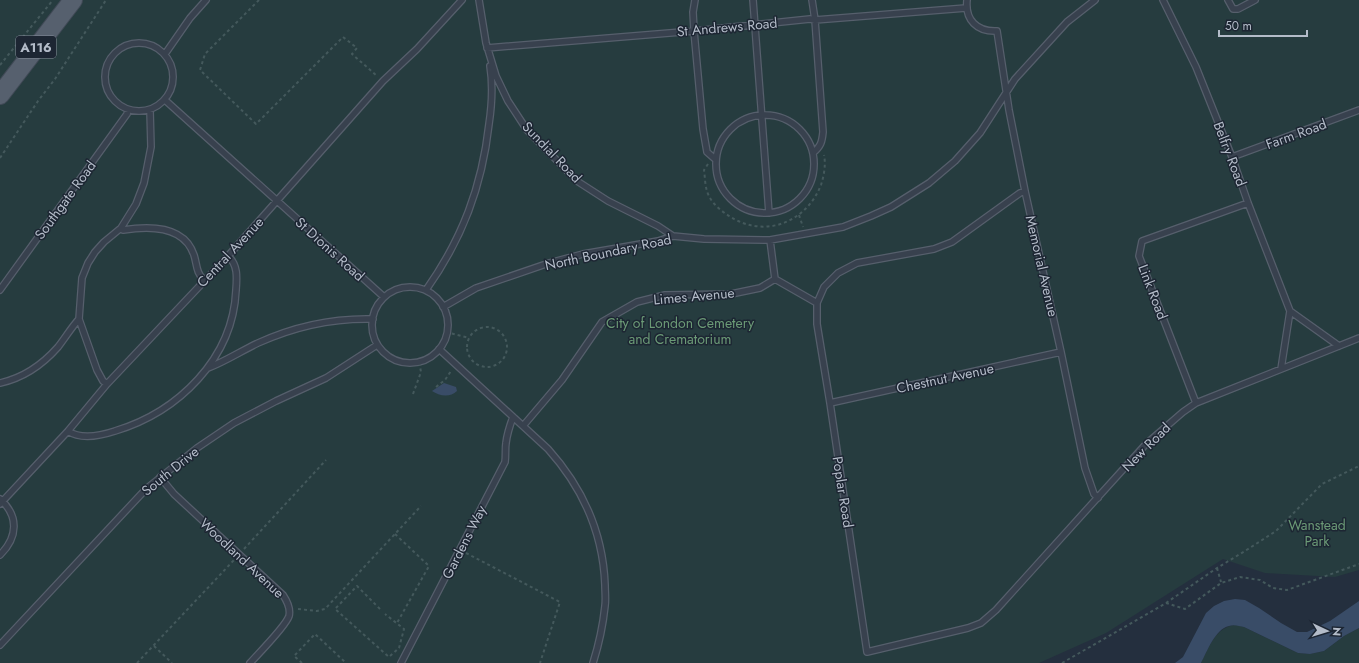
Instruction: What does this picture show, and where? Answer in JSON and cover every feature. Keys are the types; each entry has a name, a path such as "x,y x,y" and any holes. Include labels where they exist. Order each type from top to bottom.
{"main road":[{"name":"A116","path":"0,94 73,0"}],"lane":[{"path":"165,54 190,18 206,0"},
{"name":"Central Avenue","path":"1,501 68,431 107,384 228,256 383,81 417,49 462,0"},
{"path":"426,290 451,251 466,220 479,182 487,145 492,104 492,77 479,0"},
{"path":"695,0 693,12 694,31 703,129 707,152 716,159"},
{"path":"753,0 769,213"},
{"path":"812,0 815,20 823,132 822,142 819,148 813,153"},
{"path":"966,8 967,0"},
{"name":"North Boundary Road","path":"443,306 476,288 549,263 590,253 658,241 673,236 704,239 770,240 843,227 891,207 928,183 955,161 980,133 1015,79 1067,22 1094,0"},
{"name":"Belfry Road","path":"1163,0 1196,67 1232,157 1248,203 1290,311"},
{"path":"1228,0 1233,9 1238,10 1255,0"},
{"name":"St Andrews Road","path":"487,48 694,31 810,19 815,20 966,8"},
{"name":"Memorial Avenue","path":"966,8 976,26 982,30 997,31 1006,92 1025,191 1085,468 1094,494 1098,498"},
{"path":"137,43 148,44 165,54 171,63 173,78 170,92 160,105 142,112 128,110 119,105 112,98 107,88 105,78 106,68 111,58 118,50 127,45 137,43"},
{"name":"Sundial Road","path":"487,48 496,76 508,101 527,130 577,181 608,201 658,226 673,236"},
{"name":"St Dionis Road","path":"165,100 384,297"},
{"name":"Southgate Road","path":"0,290 127,114 128,110"},
{"path":"107,384 103,381 97,370 79,319 82,278 88,263 104,242 121,228 136,204 148,168 151,148 150,110"},
{"name":"Farm Road","path":"1232,157 1359,110"},
{"path":"761,114 775,115 788,120 800,128 808,140 813,153 814,167 812,181 805,193 795,203 783,210 769,213 755,212 741,207 730,199 721,187 716,173 716,159 719,146 726,134 735,124 747,117 761,114"},
{"path":"770,240 775,280 817,303 824,287 838,273 857,263 934,249 952,242 1020,193 1025,191"},
{"name":"Link Road","path":"1196,403 1139,256 1142,241 1248,203"},
{"path":"121,228 123,230 154,228 167,230 177,234 190,246 195,258 198,275 204,280"},
{"path":"68,431 74,435 86,436 105,434 128,427 157,414 183,395 208,368 232,323 236,302 237,274 233,260 228,256"},
{"name":"Limes Avenue","path":"521,424 562,380 602,322 637,302 665,295 731,294 760,288 775,280"},
{"path":"404,287 415,287 426,290 437,298 443,306 448,326 445,338 439,349 432,355 419,361 407,363 398,361 383,352 373,334 373,319 376,309 384,297 393,291 404,287"},
{"name":"Poplar Road","path":"817,303 816,324 830,403 867,652 968,628 981,623"},
{"path":"1281,369 1290,311 1339,346"},
{"path":"0,383 25,374 43,362 58,346 79,319"},
{"path":"208,368 219,364 258,343 292,330 330,322 373,319"},
{"name":"New Road","path":"981,623 996,610 1146,444 1184,412 1196,403 1359,338"},
{"name":"South Drive","path":"0,645 146,489 160,477 197,448 234,423 276,401 326,378 378,345"},
{"path":"439,349 521,424 561,464 572,479 586,504 598,536 604,569 605,605 600,638 593,663"},
{"name":"Chestnut Avenue","path":"830,403 1061,352"},
{"name":"Gardens Way","path":"401,663 505,462 506,444 513,417"},
{"name":"Woodland Avenue","path":"160,477 174,494 283,595 288,602 289,616 284,624 250,663"},
{"path":"0,555 7,548 12,538 14,527 12,515 7,505 1,501"}],"path":[{"path":"0,65 53,0"},
{"path":"0,158 38,101 55,79 106,0"},
{"path":"259,0 205,54 200,70 256,124 343,37 357,48 352,54 383,81"},
{"path":"824,175 825,160"},
{"path":"704,170 706,185"},
{"path":"799,214 802,220"},
{"path":"742,227 743,223"},
{"path":"492,327 498,329 506,340 508,346 507,352 499,364 486,367 480,366 474,362 467,351 469,338 473,332 479,328 492,327"},
{"path":"446,332 469,338"},
{"path":"413,394 420,372 419,361"},
{"path":"436,386 445,380 454,363"},
{"path":"137,663 326,460"},
{"path":"1062,663 1166,603 1217,568 1276,531 1322,484 1359,466"},
{"path":"289,608 317,611 325,609 421,506"},
{"path":"395,534 429,566 397,624"},
{"path":"459,550 560,602 540,663"},
{"path":"1166,603 1185,609 1221,583 1240,577 1260,580 1272,588 1287,590 1359,564"},
{"path":"1217,568 1221,583"},
{"path":"380,609 357,586 335,609 389,657 399,648 404,629 385,614"},
{"path":"302,663 294,656 315,634 346,663"},
{"path":"154,646 172,663"}],"green space":[{"path":"0,0 69,0 0,88"},
{"name":"City of London Cemetery and Crematorium","path":"79,0 1359,0 1359,570 1335,577 1265,573 1223,559 1106,633 1039,663 0,663 0,101"},
{"path":"1235,625 1244,627 1298,653 1310,654 1324,651 1344,636 1359,628 1359,663 1201,663 1210,644 1218,634 1228,627"}],"water":[{"path":"444,383 456,387 457,391 451,395 444,396 432,391"},
{"path":"1235,599 1245,600 1297,632 1307,632 1330,621 1359,601 1359,628 1344,636 1324,651 1310,654 1298,653 1244,627 1231,625 1224,628 1216,636 1201,663 1175,663 1183,657 1206,613 1214,606 1224,601"}],"park label":[{"name":"Wanstead Park","path":"1317,534"}]}
